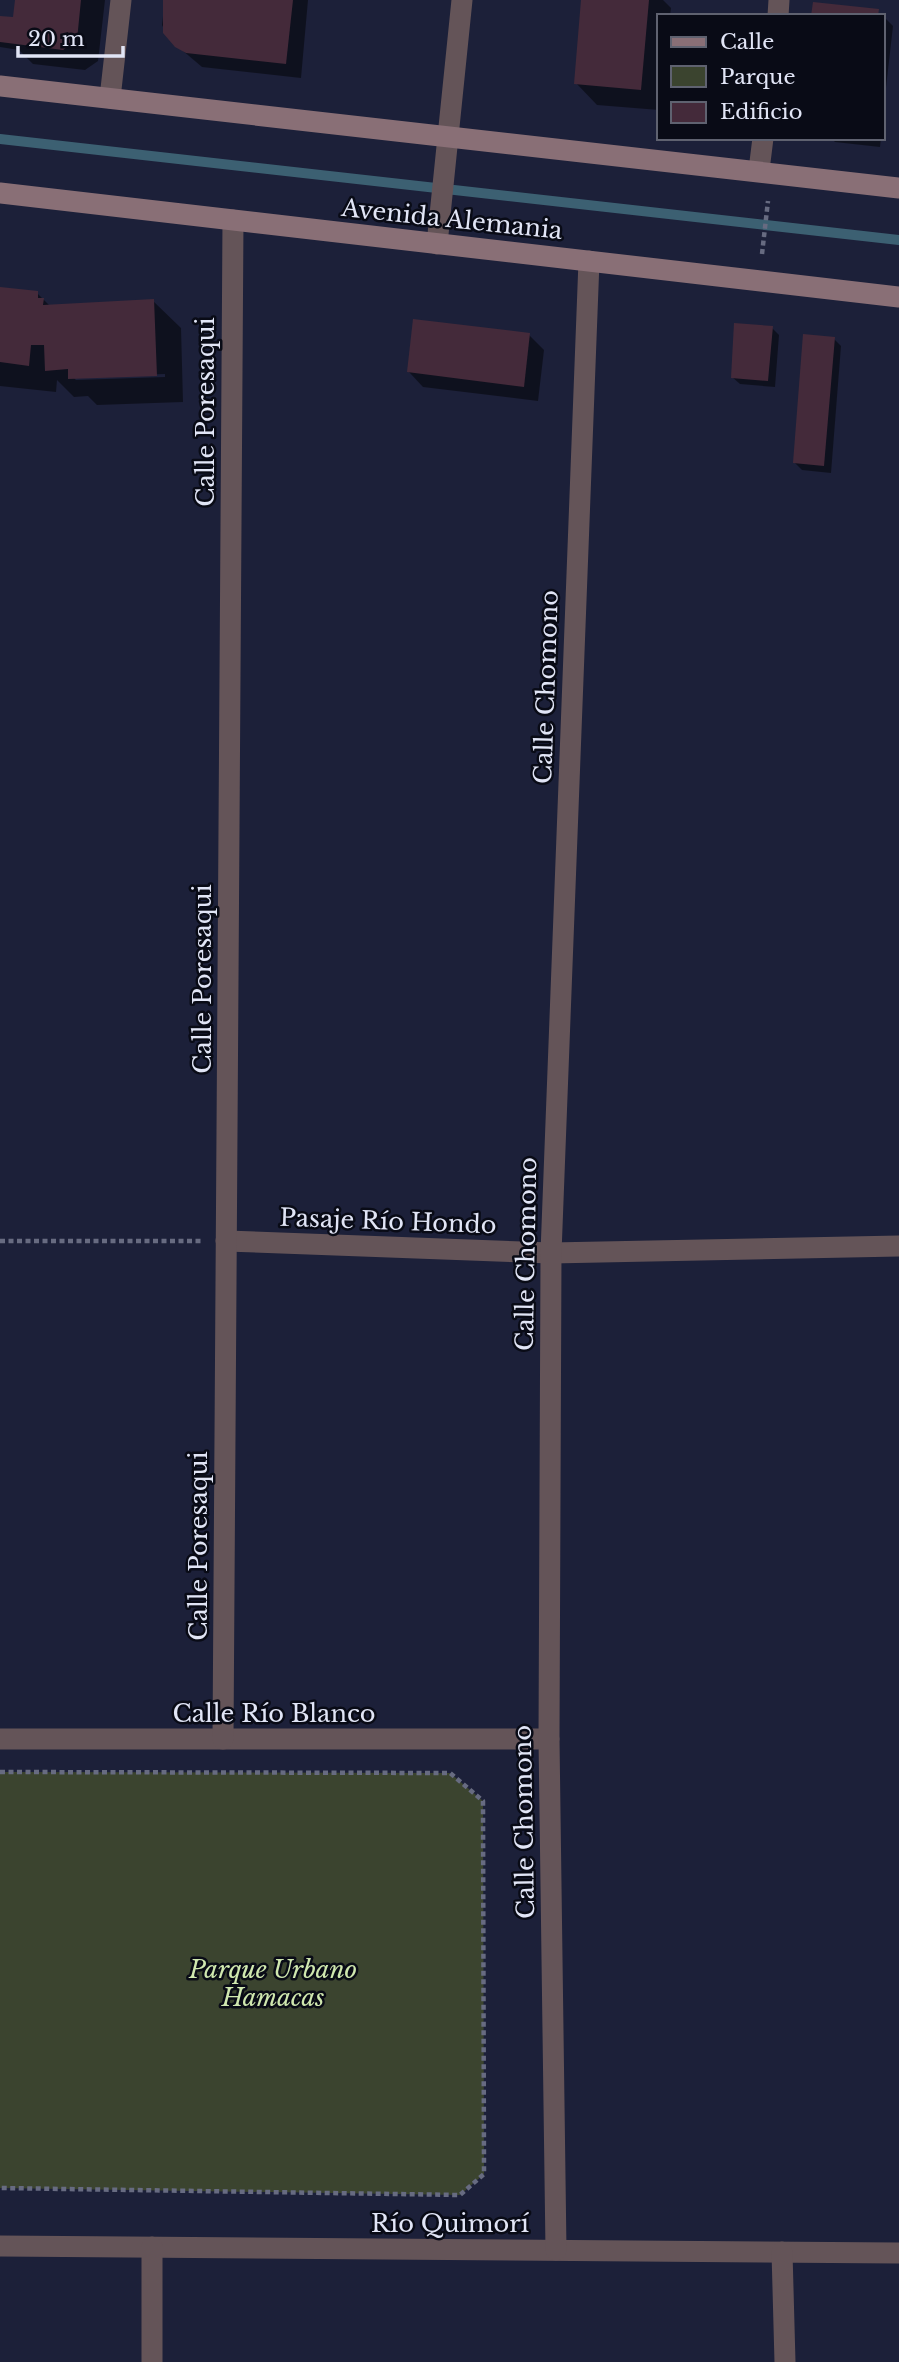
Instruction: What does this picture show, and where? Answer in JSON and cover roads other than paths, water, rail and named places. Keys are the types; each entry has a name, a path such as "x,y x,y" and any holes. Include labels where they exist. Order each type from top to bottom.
{"main road":[{"path":"0,86 759,170 899,188"},
{"name":"Avenida Alemania","path":"0,193 899,297"}],"street":[{"path":"110,98 121,0"},
{"path":"437,244 462,0"},
{"path":"759,170 763,140"},
{"name":"Calle Poresaqui","path":"223,1739 233,220"},
{"name":"Calle Chomono","path":"556,2250 549,1739 551,1254 589,261"},
{"name":"Pasaje Río Hondo","path":"226,1241 551,1254 899,1246"},
{"name":"Calle Río Blanco","path":"0,1739 549,1739"},
{"name":"Río Quimorí","path":"0,2246 899,2253"},
{"path":"152,2247 152,2362"},
{"path":"782,2252 785,2362"}],"waterway":[{"path":"0,139 899,240"}],"park label":[{"name":"Parque Urbano Hamacas","path":"273,1983"}]}
